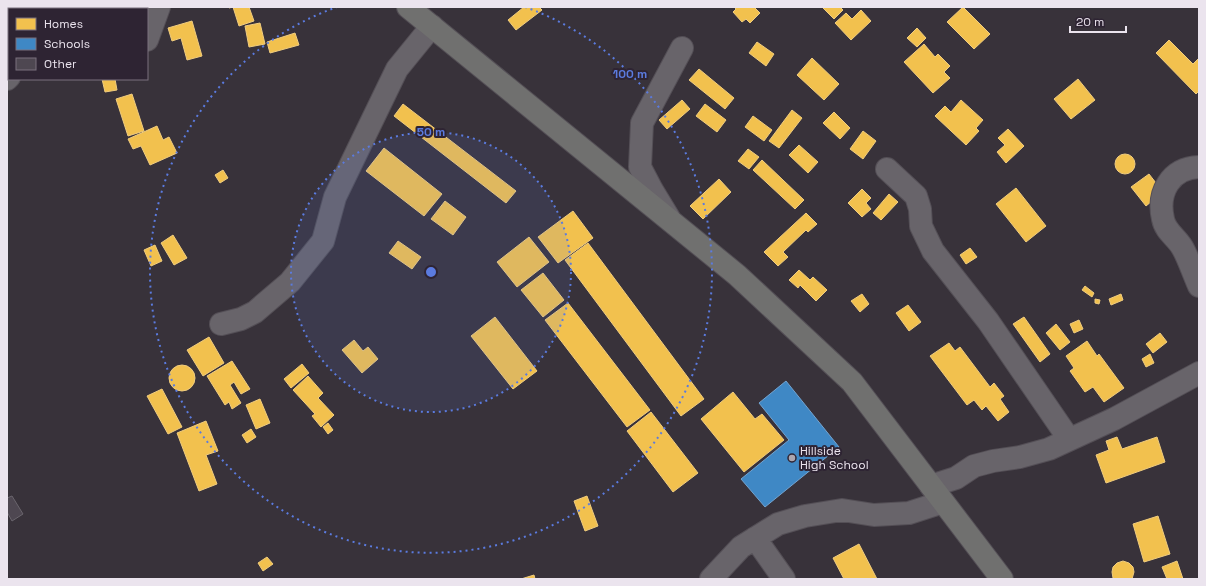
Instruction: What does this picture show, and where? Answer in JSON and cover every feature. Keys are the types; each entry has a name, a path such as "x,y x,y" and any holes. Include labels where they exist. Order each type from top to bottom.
{"main road":[{"path":"408,7 737,275 852,382 1002,579"}],"street":[{"path":"148,37 159,7"},
{"path":"221,324 241,319 255,312 290,282 322,241 335,197 397,69 432,26"},
{"path":"671,221 640,167 642,123 682,48"},
{"path":"1199,167 1184,170 1175,175 1166,185 1161,199 1163,220 1170,234 1181,247 1199,286"},
{"path":"887,170 916,196 920,209 921,226 934,251 988,321 1070,439"},
{"path":"710,579 742,547 778,524 805,516 842,510 874,515 909,513 974,466 992,461 1028,455 1049,449 1114,419 1199,373"},
{"path":"755,538 784,579"}],"building: Homes":[{"path":"125,7 140,7 140,8"},
{"path":"233,7 249,7 254,21 239,26"},
{"path":"524,7 539,7 542,10 516,30 508,20"},
{"path":"734,7 754,7 760,13 750,23 746,19 742,22 733,12 736,9"},
{"path":"840,7 843,10 834,19 823,8"},
{"path":"963,7 990,34 974,49 947,22"},
{"path":"861,10 871,21 851,40 835,23 846,13 852,19"},
{"path":"192,21 202,56 187,60 181,38 172,41 168,28"},
{"path":"260,23 265,44 249,47 245,26"},
{"path":"917,28 926,38 917,47 907,38"},
{"path":"295,33 299,45 270,53 267,42"},
{"path":"1169,40 1193,64 1199,58 1199,91 1196,94 1156,53"},
{"path":"757,42 774,54 766,66 749,53"},
{"path":"924,44 935,57 938,54 950,66 944,72 950,78 933,93 904,62"},
{"path":"812,58 839,84 824,100 797,75"},
{"path":"699,69 734,98 725,109 689,80"},
{"path":"1078,79 1095,100 1071,119 1054,99"},
{"path":"102,80 115,80 117,90 105,92"},
{"path":"132,94 144,131 128,136 116,99"},
{"path":"682,100 690,109 667,129 659,120"},
{"path":"961,100 983,120 976,128 979,131 966,145 935,116 945,106 951,112"},
{"path":"403,104 516,191 506,203 394,116"},
{"path":"705,104 726,120 717,132 696,116"},
{"path":"792,110 802,118 779,148 769,141"},
{"path":"834,112 850,128 840,139 823,123"},
{"path":"753,116 772,130 764,141 745,127"},
{"path":"157,126 163,140 169,137 177,153 150,165 141,146 133,149 128,139"},
{"path":"1008,129 1024,146 1006,163 997,152 1005,145 998,138"},
{"path":"863,131 876,141 863,159 850,149"},
{"path":"799,145 818,162 808,173 789,155"},
{"path":"384,148 442,194 424,216 366,171"},
{"path":"748,149 759,157 749,169 738,161"},
{"path":"1125,154 1132,157 1135,164 1132,171 1125,174 1118,171 1115,164 1118,157"},
{"path":"762,160 804,200 795,209 753,170"},
{"path":"223,170 228,178 220,183 215,175"},
{"path":"1149,174 1163,192 1146,206 1131,187"},
{"path":"719,179 731,192 703,219 690,206"},
{"path":"1016,188 1046,226 1026,242 996,204"},
{"path":"862,189 871,198 866,203 871,209 862,217 848,203"},
{"path":"889,194 898,202 881,220 873,213"},
{"path":"445,201 466,217 453,235 431,219"},
{"path":"573,211 593,238 558,263 538,237"},
{"path":"806,213 817,224 808,232 806,230 783,252 788,257 778,266 764,252"},
{"path":"173,235 187,258 174,265 161,243"},
{"path":"529,237 549,262 517,287 497,262"},
{"path":"398,241 421,257 412,269 389,253"},
{"path":"588,243 704,399 681,416 565,260"},
{"path":"155,245 162,261 151,266 144,250"},
{"path":"970,248 977,257 966,264 960,255"},
{"path":"799,270 810,280 813,277 827,290 816,301 800,285 798,288 789,280"},
{"path":"543,273 564,300 543,317 521,290"},
{"path":"1085,286 1094,293 1092,297 1082,290"},
{"path":"862,294 869,304 860,312 851,301"},
{"path":"1121,294 1123,300 1111,305 1109,299"},
{"path":"1095,299 1100,300 1099,304 1095,303"},
{"path":"568,303 650,410 627,427 545,320"},
{"path":"908,305 921,322 909,331 896,313"},
{"path":"495,317 537,371 513,389 471,336"},
{"path":"1024,317 1050,354 1040,362 1013,324"},
{"path":"1079,320 1083,329 1074,333 1070,324"},
{"path":"1056,324 1070,342 1060,350 1046,333"},
{"path":"1160,333 1167,342 1153,353 1146,344"},
{"path":"209,337 224,363 203,376 187,350"},
{"path":"354,340 363,351 368,347 378,359 362,373 342,350"},
{"path":"1087,341 1097,356 1099,354 1124,388 1104,402 1093,387 1085,392 1070,371 1074,368 1066,356"},
{"path":"949,343 955,351 960,347 990,387 994,383 1004,396 1000,399 1009,412 998,421 986,406 982,410 974,400 967,405 930,356"},
{"path":"1150,354 1154,363 1146,367 1142,359"},
{"path":"232,361 250,389 241,394 234,382 230,385 241,403 232,409 229,402 225,405 207,376"},
{"path":"302,364 309,373 291,388 284,379"},
{"path":"182,365 191,369 195,378 191,387 182,391 173,387 169,378 173,369"},
{"path":"308,376 323,393 318,398 334,415 321,427 312,416 315,414 293,390"},
{"path":"162,389 182,427 168,434 147,396"},
{"path":"733,392 755,419 762,414 784,440 744,472 701,419"},
{"path":"260,399 270,423 256,429 246,405"},
{"path":"651,412 698,473 673,492 627,431"},
{"path":"206,421 218,451 206,455 217,484 199,491 177,433"},
{"path":"328,423 333,430 328,434 323,427"},
{"path":"251,429 256,437 247,443 242,435"},
{"path":"1117,437 1122,449 1157,437 1165,462 1106,483 1096,455 1109,450 1106,441"},
{"path":"587,496 598,526 585,531 574,501"},
{"path":"1158,516 1170,554 1144,562 1133,524"},
{"path":"859,544 877,579 844,579 833,558"},
{"path":"267,557 273,564 263,571 258,563"},
{"path":"1123,561 1129,563 1133,567 1134,572 1132,579 1113,578 1113,567 1117,563"},
{"path":"1177,561 1183,579 1167,579 1162,567"},
{"path":"534,575 535,579 521,579"}],"building: Schools":[{"path":"786,381 839,447 765,507 741,479 789,440 759,403"}],"building: Other":[{"path":"12,496 23,514 12,521 7,512 7,498"}],"place":[{"name":"Hillside High School","path":"792,458"}]}
